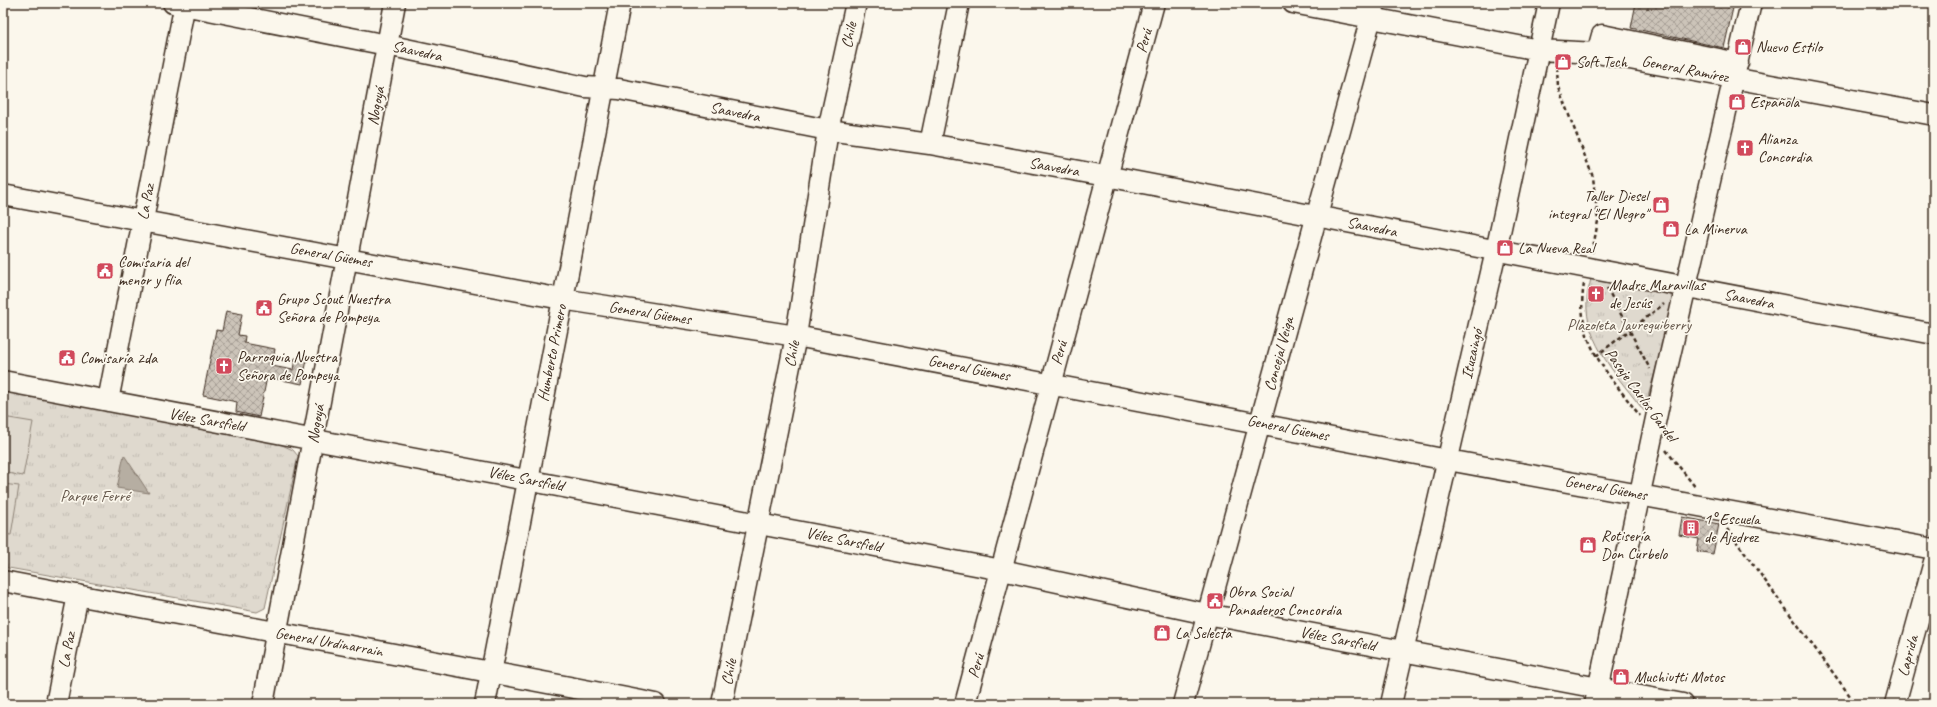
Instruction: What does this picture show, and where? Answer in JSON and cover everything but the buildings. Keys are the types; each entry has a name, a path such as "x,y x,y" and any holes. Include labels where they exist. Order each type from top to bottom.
{"street":[{"name":"Nogoyá","path":"263,704 395,3"},
{"name":"Humberto Primero","path":"485,704 620,3"},
{"name":"Chile","path":"722,704 796,336 828,130 856,3"},
{"path":"930,144 959,3"},
{"name":"Perú","path":"965,704 1106,176 1154,3"},
{"path":"1293,3 1373,10 1548,50"},
{"name":"Ituzaingó","path":"1391,704 1496,251 1548,50 1549,3"},
{"path":"1597,696 1662,390 1751,3"},
{"name":"Saavedra","path":"181,4 604,89 619,89 828,130 930,144 1106,176 1934,334"},
{"name":"La Paz","path":"108,401 181,4"},
{"name":"Concejal Veiga","path":"1183,704 1373,10"},
{"name":"General Ramírez","path":"1548,50 1597,53 1602,35 1736,71 1934,115"},
{"name":"General Güemes","path":"3,195 562,299 796,336 1260,423 1448,460 1934,549"},
{"name":"Vélez Sarsfield","path":"3,382 529,479 1002,570 1207,614 1402,652 1597,696 1683,704"},
{"name":"Laprida","path":"1895,704 1934,562"},
{"name":"General Urdinarrain","path":"3,580 277,633 492,671 656,704"},
{"name":"La Paz","path":"56,704 78,595"}],"path":[{"name":"Pasaje Carlos Gardel","path":"1548,50 1558,87 1593,177 1598,221 1592,253 1592,268 1581,298 1581,317 1588,343 1653,434 1711,507 1856,704"},
{"path":"1592,268 1630,330 1662,390"},
{"path":"1596,356 1686,287"}],"green space":[{"name":"Plazoleta Jaureguiberry","path":"1591,278 1676,296 1644,411 1605,360 1591,331 1588,316 1587,294"},
{"name":"Parque Ferré","path":"3,391 282,445 293,450 298,456 265,608 257,612 3,567"},
{"path":"3,417 33,422 23,476 3,472"},
{"path":"3,484 19,486 11,535 3,534"}],"shaded area":[{"path":"124,455 149,493 117,488"}],"place":[{"name":"Nuevo Estilo","path":"1743,47"},
{"name":"Soft Tech","path":"1563,62"},
{"name":"Española","path":"1737,102"},
{"name":"Alianza Concordia","path":"1745,148"},
{"name":"Taller Diesel integral \"El Negro\"","path":"1661,205"},
{"name":"La Minerva","path":"1671,229"},
{"name":"La Nueva Real","path":"1505,248"},
{"name":"Comisaria del menor y flia","path":"105,271"},
{"name":"Madre Maravillas de Jesús","path":"1596,294"},
{"name":"Grupo Scout Nuestra Señora de Pompeya","path":"264,308"},
{"name":"Comisaría 2da","path":"67,358"},
{"name":"Parroquia Nuestra Señora de Pompeya","path":"224,366"},
{"name":"1° Escuela de Ajedrez","path":"1691,528"},
{"name":"Rotisería Don Curbelo","path":"1588,545"},
{"name":"Obra Social Panaderos Concordia","path":"1215,601"},
{"name":"La Selecta","path":"1162,633"},
{"name":"Muchiutti Motos","path":"1621,677"}]}
